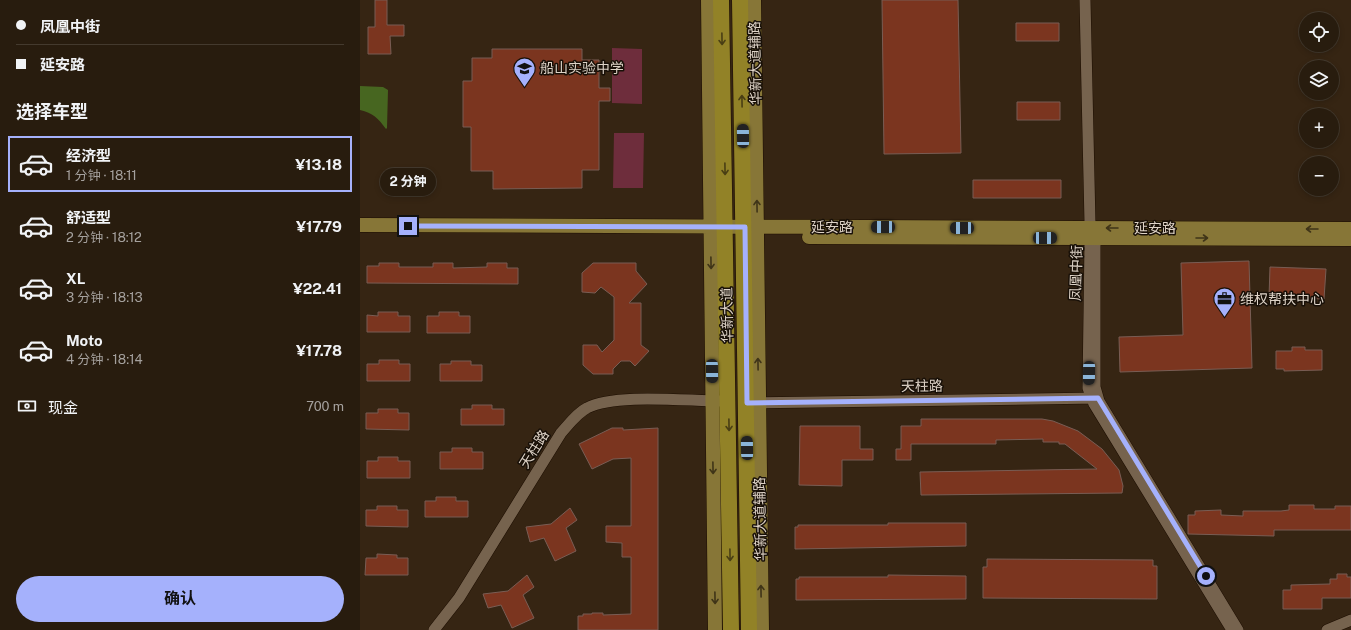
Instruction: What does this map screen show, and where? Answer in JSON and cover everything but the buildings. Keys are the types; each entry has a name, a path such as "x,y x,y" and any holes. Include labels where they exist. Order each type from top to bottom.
{"highway":[{"name":"华新大道","path":"721,0 718,231 728,401 731,630"},
{"name":"华新大道","path":"740,0 751,232 753,403 750,630"}],"main road":[{"path":"708,0 718,231 712,401 715,630"},
{"name":"华新大道辅路","path":"751,232 754,0"},
{"name":"延安路","path":"360,225 751,232 1092,233 1351,229"},
{"name":"延安路","path":"360,235 718,231"},
{"name":"延安路","path":"1092,233 1351,239"},
{"name":"华新大道辅路","path":"753,403 762,630"}],"street":[{"name":"凤凰中街","path":"1085,0 1090,223 1095,241 1095,399 1232,630"},
{"name":"凤凰中街","path":"1091,0 1092,233"},
{"name":"凤凰中街","path":"1095,399 1238,630"},
{"name":"天柱路","path":"753,403 1095,399"},
{"name":"天柱路","path":"434,630 458,598 561,434 573,419 586,408 601,402 621,400 728,401"},
{"path":"1327,630 1351,620"}],"shaded area":[{"path":"612,48 642,49 642,104 612,103"},
{"path":"360,86 383,87 388,90 386,129 375,116 360,110"},
{"path":"614,133 644,133 643,188 613,188"}],"place":[{"name":"船山实验中学","path":"524,88"},
{"name":"维权帮扶中心","path":"1224,318"}],"route":[{"path":"408,226 745,227 747,403 1098,398 1206,576"}]}
